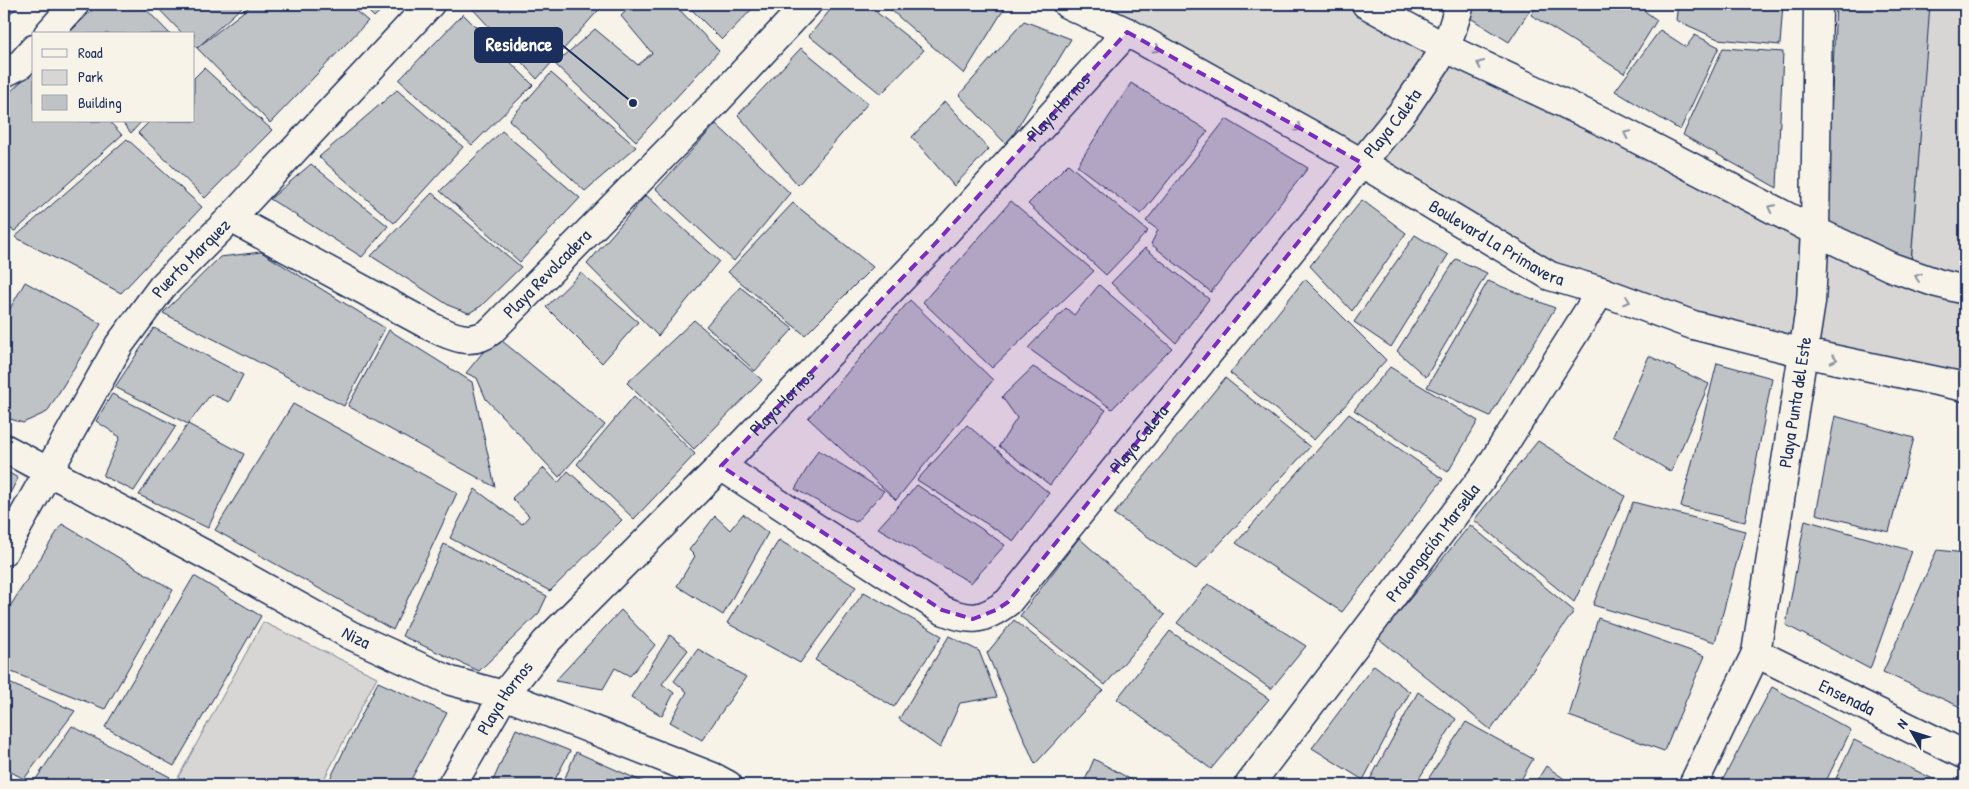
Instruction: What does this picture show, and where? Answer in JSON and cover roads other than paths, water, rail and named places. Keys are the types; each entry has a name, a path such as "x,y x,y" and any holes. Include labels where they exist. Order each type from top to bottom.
{"street":[{"path":"50,32 75,4"},
{"name":"Puerto Marquez","path":"4,551 119,345 162,287 231,218 430,4"},
{"name":"Playa Revolcadera","path":"231,218 432,328 458,338 477,339 491,331 713,105 806,4"},
{"name":"Boulevard La Primavera","path":"1067,4 1127,32 1362,164 1550,276 1602,291 1693,326 1804,353 1965,387"},
{"path":"1366,4 1446,48 1610,125 1815,231 1891,267 1936,283 1965,290"},
{"name":"Playa Caleta","path":"721,466 942,610 958,617 973,619 996,610 1008,602 1404,110 1446,48 1460,4"},
{"name":"Playa Punta del Este","path":"1693,785 1756,652 1804,353 1811,302 1815,231 1818,4"},
{"name":"Playa Hornos","path":"452,785 504,695 546,642 721,466 932,247 1127,32"},
{"path":"4,73 20,65 32,51"},
{"name":"Prolongación Marsella","path":"1257,783 1488,470 1602,291"},
{"name":"Niza","path":"4,448 350,635 451,680 504,695 717,783"},
{"name":"Ensenada","path":"1756,652 1965,755"}],"place":[{"name":"Residence","path":"633,103"}]}
